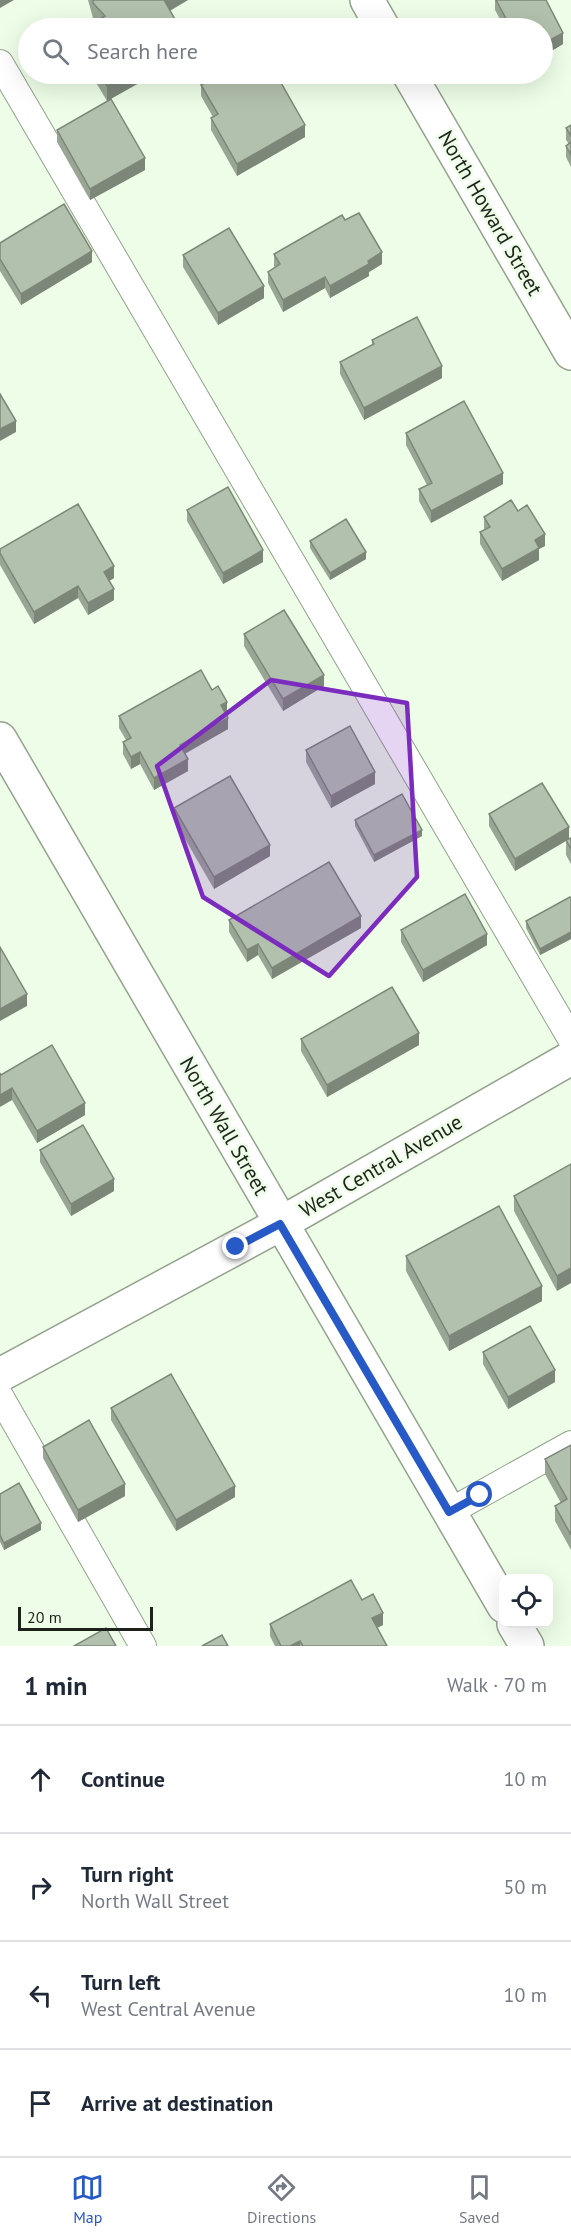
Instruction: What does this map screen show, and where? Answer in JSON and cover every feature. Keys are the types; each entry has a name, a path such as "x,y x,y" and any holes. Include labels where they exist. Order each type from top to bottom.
{"street":[{"path":"367,0 377,18"},
{"name":"North Howard Street","path":"416,84 571,353"},
{"name":"North Wall Street","path":"0,739 499,1597"},
{"name":"West Central Avenue","path":"0,1375 280,1224 571,1058"},
{"path":"517,1628 527,1646"}],"lane":[{"path":"0,63 571,1039"},
{"path":"0,1396 143,1646"},
{"path":"449,1512 571,1444"}],"highlighted area":[{"path":"271,680 407,703 417,877 329,976 203,897 157,766"}],"building":[{"path":"93,0 164,0 174,18 102,18 105,16"},
{"path":"496,0 546,0 563,33 553,38 553,18 506,18"},
{"path":"282,84 305,125 237,164 211,118 218,114 201,85"},
{"path":"111,99 145,158 90,189 57,130"},
{"path":"571,125 571,136 566,128"},
{"path":"571,142 571,155 566,146"},
{"path":"64,204 92,251 21,294 0,259 0,243"},
{"path":"359,213 382,252 368,261 369,264 330,286 325,277 283,300 268,272 280,264 274,254 342,215 345,220"},
{"path":"229,228 264,286 218,313 183,255"},
{"path":"417,317 442,366 364,408 340,362 374,344 372,340"},
{"path":"0,394 16,421 0,429"},
{"path":"464,401 503,473 431,511 419,489 432,483 406,433"},
{"path":"228,487 263,550 223,573 187,510"},
{"path":"511,500 518,511 527,505 545,534 535,540 539,548 502,569 480,532 490,527 484,517"},
{"path":"78,504 114,566 104,572 114,589 88,603 78,586 34,612 0,553 0,549"},
{"path":"346,519 366,552 330,573 310,541"},
{"path":"284,610 324,675 283,699 244,634"},
{"path":"201,670 212,690 218,686 227,702 221,705 228,718 180,745 188,759 154,778 140,752 131,757 123,742 131,738 119,716"},
{"path":"350,726 375,772 331,796 306,750"},
{"path":"230,776 270,845 214,877 174,808"},
{"path":"542,783 569,827 515,859 489,814"},
{"path":"402,794 422,830 374,855 355,820"},
{"path":"571,838 571,849 566,840"},
{"path":"329,862 361,916 272,968 258,944 247,950 229,920"},
{"path":"465,894 487,934 423,970 401,930"},
{"path":"570,897 571,932 540,949 526,921"},
{"path":"0,947 27,994 0,1009"},
{"path":"392,987 419,1033 327,1085 301,1039"},
{"path":"52,1045 85,1103 37,1131 12,1088 0,1095 0,1073 1,1075"},
{"path":"83,1125 114,1179 71,1204 40,1150"},
{"path":"571,1164 571,1268 557,1276 514,1196"},
{"path":"499,1206 542,1286 449,1336 406,1256"},
{"path":"530,1326 555,1370 508,1397 483,1352"},
{"path":"171,1374 235,1486 176,1520 111,1408"},
{"path":"89,1420 125,1484 78,1510 43,1447"},
{"path":"571,1445 571,1535 555,1506 567,1499 545,1459"},
{"path":"19,1483 41,1523 4,1543 0,1535 0,1494"},
{"path":"351,1580 362,1600 373,1594 383,1613 372,1618 387,1646 303,1646 300,1641 290,1646 281,1646 270,1624"},
{"path":"106,1628 116,1646 74,1646"},
{"path":"222,1635 228,1646 202,1646"}],"route":[{"path":"236,1247 280,1224 449,1512 480,1495"}]}
